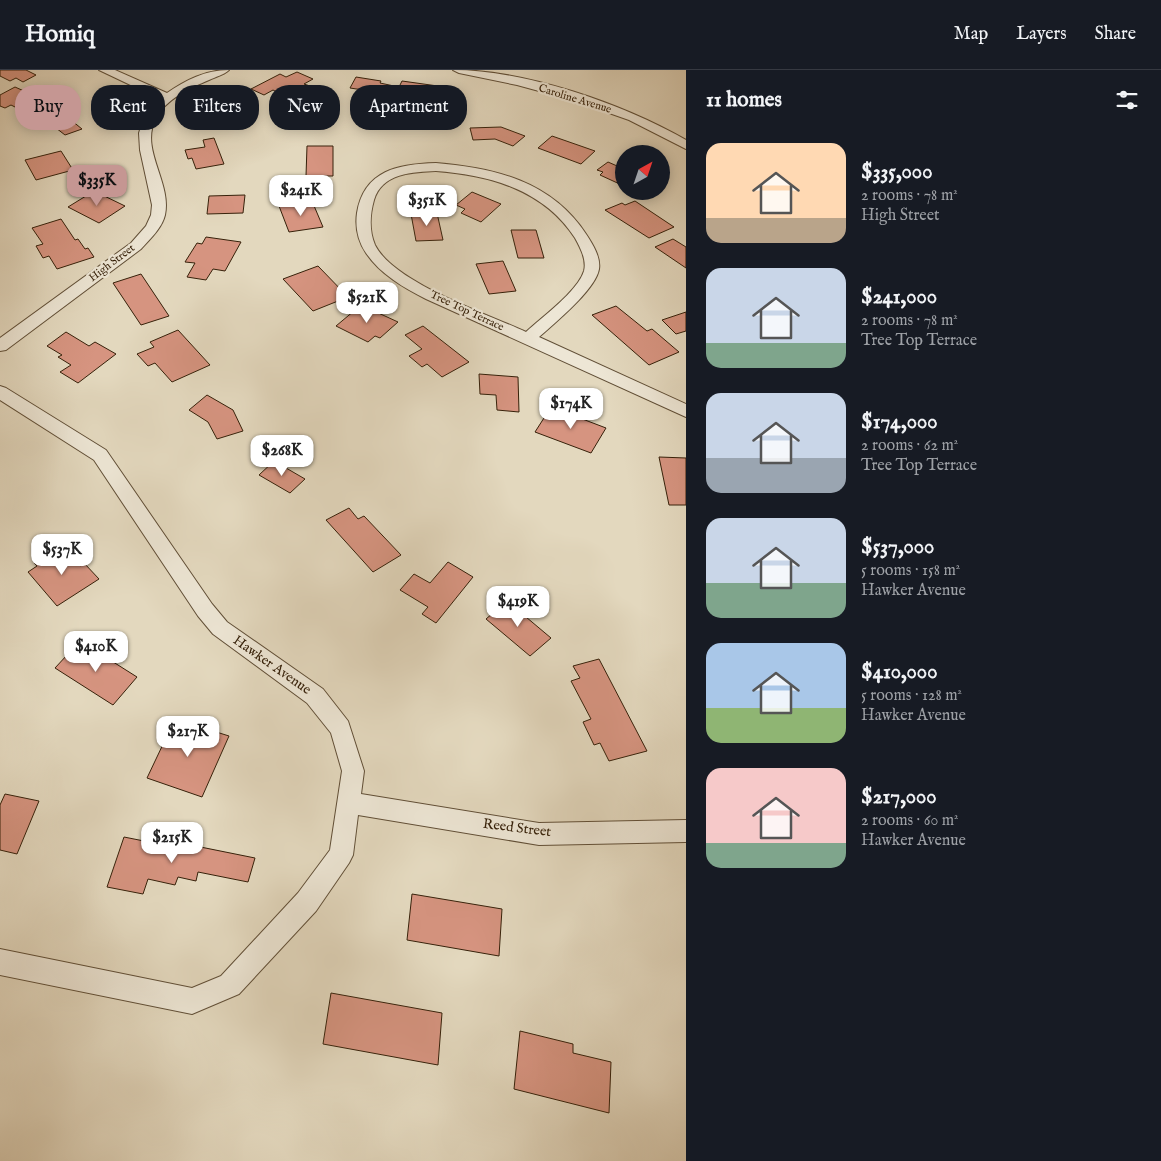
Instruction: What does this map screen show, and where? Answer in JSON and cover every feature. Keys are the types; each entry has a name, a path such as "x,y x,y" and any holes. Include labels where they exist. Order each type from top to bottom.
{"street":[{"path":"105,70 167,98 201,79 223,70"},
{"name":"Caroline Avenue","path":"459,70 502,78 589,102 635,118 664,131 686,145"},
{"name":"High Street","path":"0,346 136,246 149,232 158,215 158,201 146,143 146,128 158,107 167,98"},
{"name":"Tree Top Terrace","path":"528,339 585,284 592,269 589,252 578,230 565,213 546,199 521,186 495,176 463,169 432,167 405,169 384,178 369,193 363,213 363,234 377,258 405,282 528,339 686,410"},
{"name":"Hawker Avenue","path":"0,392 100,455 205,610 220,628 315,696 340,728 354,771 341,855 307,902 230,985 192,1001 0,962"},
{"name":"Reed Street","path":"350,803 539,834 686,831"}],"building":[{"path":"0,70 26,70 36,75 23,82 16,78 10,81 0,76"},
{"path":"297,72 313,79 304,84 307,85 269,85 269,92 264,95 259,93 259,85 280,74 286,77"},
{"path":"356,77 381,81 380,83 389,85 352,85"},
{"path":"402,81 431,85 400,85"},
{"path":"15,87 15,107 11,105 5,108 0,106 0,95"},
{"path":"501,127 525,136 513,146 495,139 473,140 470,128"},
{"path":"59,130 79,130 65,135"},
{"path":"552,136 595,151 581,164 538,148"},
{"path":"214,138 224,164 196,169 192,158 188,159 185,150 205,147 203,140"},
{"path":"307,146 333,146 333,176 306,176"},
{"path":"61,151 73,170 36,180 25,160"},
{"path":"608,162 615,165 615,182 600,175 603,172 597,170"},
{"path":"94,191 125,206 99,223 68,207"},
{"path":"472,192 501,204 481,222 461,213 465,209 456,205"},
{"path":"245,195 243,213 207,214 209,196"},
{"path":"312,201 323,227 289,232 279,206"},
{"path":"635,201 674,227 649,238 605,210 622,203 625,205"},
{"path":"437,213 443,240 416,241 411,214"},
{"path":"61,219 75,240 78,239 94,257 57,269 49,256 43,258 36,246 43,244 32,228"},
{"path":"511,230 536,230 544,258 518,258"},
{"path":"206,237 241,242 225,271 213,269 206,280 187,277 195,263 185,262 197,243 202,244"},
{"path":"673,239 686,247 686,268 655,247"},
{"path":"503,261 516,291 489,294 476,264"},
{"path":"318,266 348,297 313,311 283,279"},
{"path":"141,274 169,316 141,325 113,283"},
{"path":"361,305 398,322 380,338 375,336 368,342 336,326"},
{"path":"616,306 647,331 652,329 679,352 649,365 592,315"},
{"path":"686,312 686,331 676,334 662,320"},
{"path":"423,326 469,362 442,377 427,364 422,367 409,356 422,349 405,335"},
{"path":"178,330 210,365 172,382 155,363 148,366 137,354 154,347 150,342"},
{"path":"66,332 89,346 95,342 116,354 78,383 60,372 71,365 58,357 62,355 47,346"},
{"path":"479,374 518,377 519,412 497,410 496,395 480,394"},
{"path":"207,395 233,410 243,431 217,439 208,422 189,410"},
{"path":"551,407 606,428 591,453 535,432"},
{"path":"659,457 686,458 686,505 669,505"},
{"path":"274,461 305,479 290,493 259,475"},
{"path":"349,508 358,519 364,516 401,555 373,572 326,520"},
{"path":"62,546 80,566 84,563 99,579 57,606 28,572 37,566 34,563"},
{"path":"448,562 473,577 436,623 422,614 428,607 400,590 414,574 430,583"},
{"path":"507,601 551,638 530,656 486,619"},
{"path":"80,641 137,677 113,705 55,668"},
{"path":"599,659 647,751 609,761 600,743 594,745 583,722 591,719 571,681 580,678 573,666"},
{"path":"175,719 229,736 202,797 147,778"},
{"path":"5,794 39,801 17,854 0,850 0,805"},
{"path":"124,837 149,842 151,837 255,858 248,882 198,872 196,881 178,877 175,885 148,879 143,894 107,887"},
{"path":"412,894 502,909 499,956 407,940"},
{"path":"331,993 442,1013 438,1065 323,1044"},
{"path":"520,1031 573,1044 573,1053 611,1062 609,1113 514,1089"}]}
